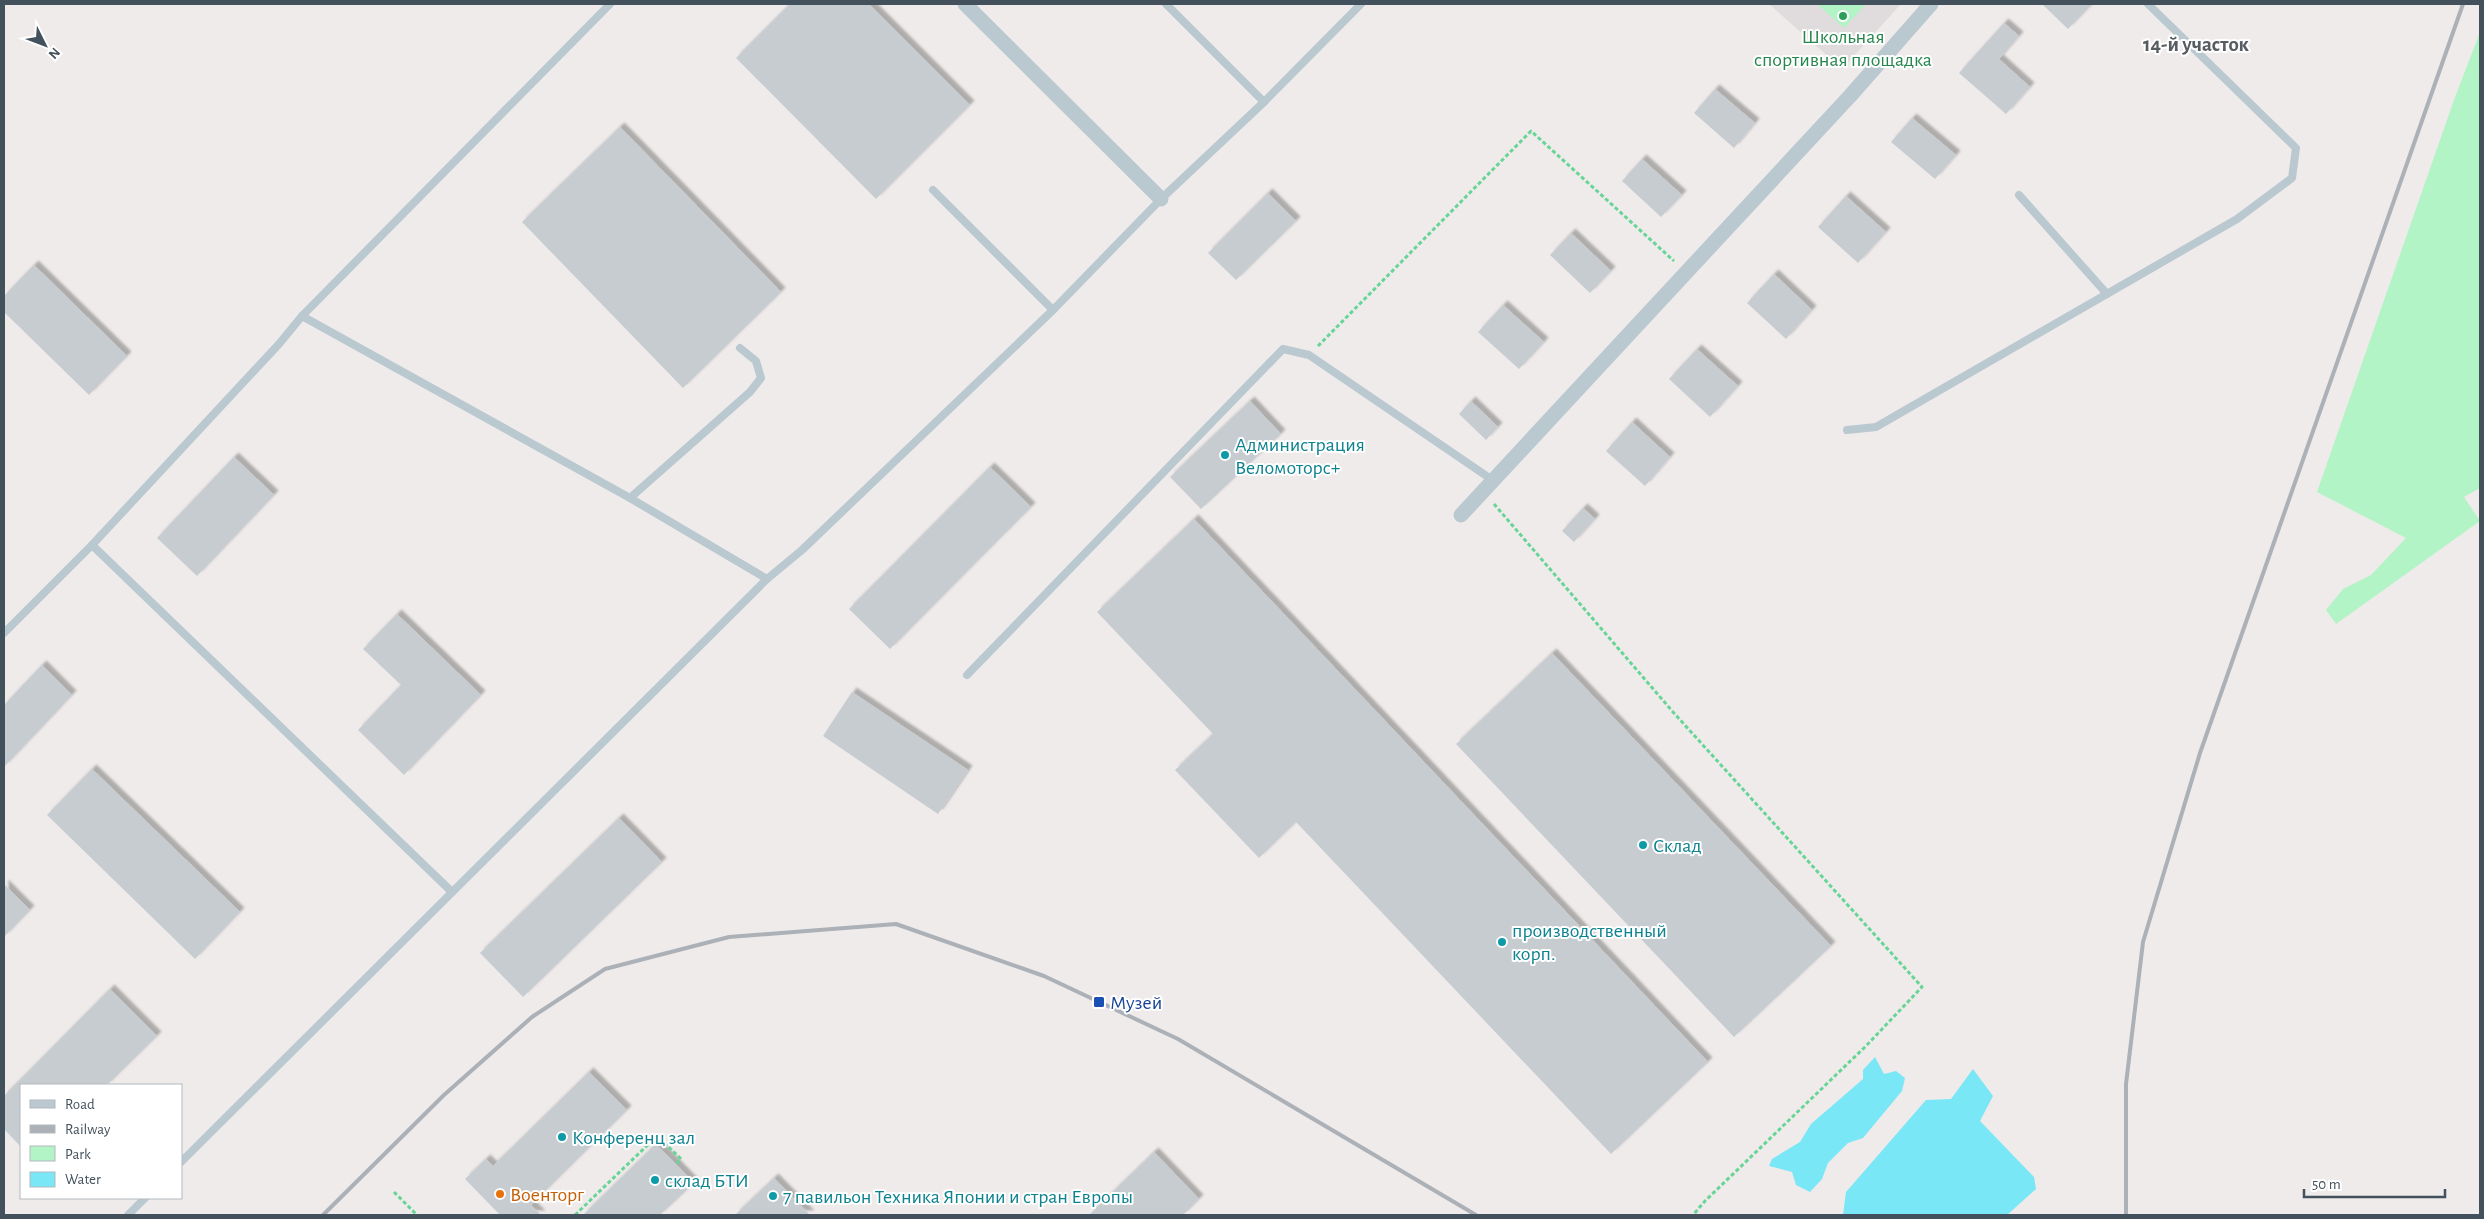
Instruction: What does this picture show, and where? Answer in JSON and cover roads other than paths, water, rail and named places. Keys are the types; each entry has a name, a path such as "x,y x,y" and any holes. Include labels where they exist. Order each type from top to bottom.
{"street":[{"path":"965,4 1161,199"},
{"path":"1461,515 1486,485 1850,96 1931,4"}],"lane":[{"path":"4,632 92,545 279,344 302,316 610,4"},
{"path":"1166,4 1264,102"},
{"path":"182,1161 767,579 802,550 1053,310 1161,199 1264,102 1361,4"},
{"path":"1847,430 1876,427 2237,220 2292,178 2296,148 2148,4"},
{"path":"933,190 1053,310"},
{"path":"2019,195 2106,294"},
{"path":"302,316 630,498 767,579"},
{"path":"630,498 750,392 761,378 756,361 740,348"},
{"path":"967,675 1283,349 1309,355 1486,485"},
{"path":"92,545 452,892"},
{"path":"128,1215 144,1199"}],"water":[{"path":"1875,1057 1884,1074 1896,1071 1905,1078 1902,1091 1863,1138 1848,1143 1828,1163 1822,1179 1810,1192 1796,1185 1792,1172 1769,1166 1772,1159 1800,1142 1811,1124 1863,1079 1863,1070"},
{"path":"1973,1069 1993,1096 1980,1121 2034,1177 2036,1189 2007,1215 1843,1215 1846,1192 1926,1100 1951,1099"}],"railway":[{"path":"2126,1215 2126,1084 2143,942 2200,753 2463,4"},
{"path":"323,1215 444,1095 532,1017 605,969 729,937 896,924 1044,976 1178,1039 1476,1215"}],"place":[{"name":"Школьная спортивная площадка","path":"1843,16"},
{"name":"Администрация Веломоторс+","path":"1225,455"},
{"name":"Склад","path":"1643,845"},
{"name":"производственный корп.","path":"1502,942"},
{"name":"Музей","path":"1099,1002"},
{"name":"Конференц зал","path":"562,1137"},
{"name":"склад БТИ","path":"655,1180"},
{"name":"Военторг","path":"500,1194"},
{"name":"7 павильон Техника Японии и стран Европы","path":"773,1196"}],"district":[{"name":"14-й участок","path":"2196,44"}]}
